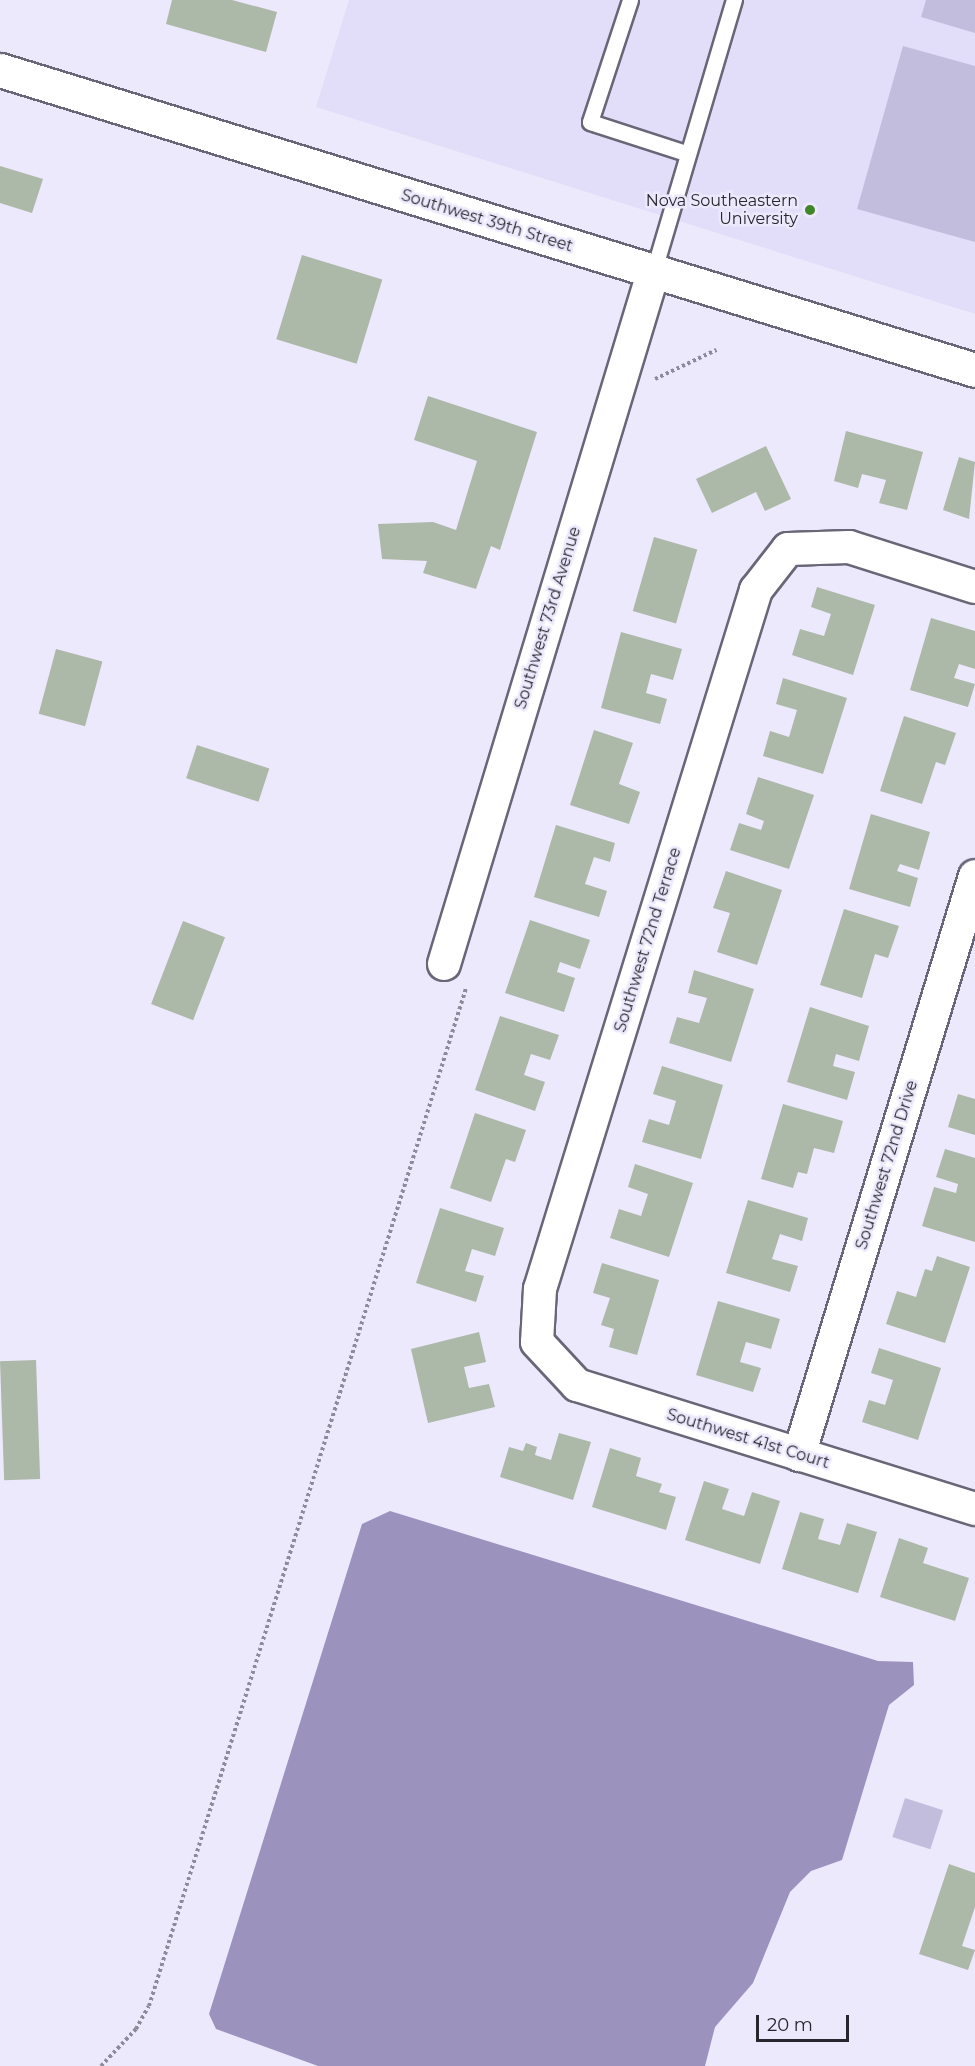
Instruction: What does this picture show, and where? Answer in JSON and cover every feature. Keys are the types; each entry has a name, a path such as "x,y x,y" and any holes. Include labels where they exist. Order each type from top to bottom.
{"street":[{"name":"Southwest 39th Street","path":"0,70 653,273 975,370"},
{"name":"Southwest 73rd Avenue","path":"457,970 653,273"},
{"name":"Southwest 72nd Terrace","path":"537,1342 540,1289 756,590 788,549 849,547 975,587"},
{"name":"Southwest 72nd Drive","path":"799,1455 975,876"},
{"name":"Southwest 41st Court","path":"537,1342 577,1385 975,1509"}],"lane":[{"path":"630,0 590,122 686,153"},
{"path":"653,273 686,153 734,0"}],"path":[{"path":"652,388 655,377 716,350"},
{"path":"101,2066 136,2029 149,2006 457,970"}],"shaded area":[{"name":"Nova Southeastern University","path":"349,0 975,0 975,314 316,107"},
{"path":"926,0 975,0 975,33 921,17"},
{"path":"903,46 975,66 975,242 857,209"},
{"path":"390,1511 878,1661 913,1662 914,1685 889,1705 842,1860 811,1871 790,1892 753,1983 715,2027 705,2066 318,2066 216,2029 209,2014 362,1524"},
{"path":"905,1798 943,1810 930,1849 892,1837"}],"building":[{"path":"172,0 232,0 277,12 266,52 166,24"},
{"path":"0,166 43,179 32,213 0,203"},
{"path":"302,255 382,280 357,364 276,339"},
{"path":"428,396 537,432 500,550 491,546 476,589 423,573 427,561 382,559 378,524 433,522 456,530 477,461 414,440"},
{"path":"846,431 923,452 907,510 879,503 886,480 862,474 858,488 834,481"},
{"path":"766,446 791,499 765,511 756,492 712,513 696,479"},
{"path":"959,457 975,462 969,519 943,510"},
{"path":"654,537 697,549 676,623 633,611"},
{"path":"817,587 875,605 853,675 792,655 800,629 824,636 831,614 811,607"},
{"path":"931,618 975,631 975,669 959,664 954,678 975,684 968,707 910,690"},
{"path":"621,632 682,649 673,680 651,674 646,693 667,699 660,724 601,708"},
{"path":"56,649 102,661 85,726 39,714"},
{"path":"783,678 847,698 823,774 763,756 770,731 789,737 797,710 776,704"},
{"path":"904,716 956,733 945,765 936,762 922,804 880,791"},
{"path":"594,730 633,743 619,784 640,792 629,824 570,805"},
{"path":"197,745 269,768 258,802 186,778"},
{"path":"758,777 814,795 789,869 730,850 739,823 761,830 764,821 746,814"},
{"path":"871,814 930,832 919,870 900,864 897,871 918,878 910,907 849,889"},
{"path":"556,825 615,843 610,862 594,857 585,884 607,891 599,917 534,897"},
{"path":"726,871 782,890 757,965 717,952 730,913 713,908"},
{"path":"844,909 899,926 888,958 875,954 862,998 820,985"},
{"path":"530,920 590,940 580,969 560,962 557,972 575,978 564,1012 505,993"},
{"path":"183,921 225,937 193,1020 151,1004"},
{"path":"694,970 754,989 731,1062 669,1043 677,1017 699,1023 707,998 688,993"},
{"path":"810,1007 869,1026 859,1061 836,1054 833,1066 855,1072 847,1100 787,1082"},
{"path":"500,1016 559,1035 550,1060 531,1054 524,1075 545,1082 535,1111 475,1090"},
{"path":"662,1066 723,1085 701,1159 642,1142 649,1119 669,1125 676,1101 653,1094"},
{"path":"958,1094 975,1099 975,1135 948,1127"},
{"path":"783,1104 843,1121 834,1153 814,1148 807,1174 798,1172 793,1188 761,1179"},
{"path":"475,1113 526,1130 515,1162 506,1159 491,1202 450,1188"},
{"path":"945,1149 975,1158 975,1242 922,1226 934,1187 956,1193 958,1184 936,1177"},
{"path":"635,1164 693,1183 669,1257 610,1238 619,1209 641,1216 648,1194 628,1187"},
{"path":"748,1200 808,1218 802,1241 780,1234 772,1259 798,1266 790,1292 726,1273"},
{"path":"440,1208 504,1228 495,1256 472,1249 465,1271 484,1276 476,1302 416,1283"},
{"path":"937,1256 970,1267 945,1343 886,1324 897,1291 916,1297 925,1269 932,1271"},
{"path":"602,1263 659,1280 637,1355 609,1347 614,1329 601,1325 610,1298 593,1293"},
{"path":"718,1301 780,1319 771,1349 746,1342 740,1362 761,1368 753,1392 696,1375"},
{"path":"479,1332 486,1362 464,1367 469,1388 489,1384 495,1407 428,1423 411,1349"},
{"path":"879,1348 941,1368 918,1440 862,1422 869,1400 885,1405 893,1380 871,1373"},
{"path":"36,1360 40,1479 4,1480 0,1361"},
{"path":"559,1433 591,1442 573,1500 500,1477 509,1447 523,1451 526,1443 537,1447 535,1455 551,1460"},
{"path":"610,1448 641,1458 636,1476 662,1484 659,1492 676,1497 666,1530 592,1507"},
{"path":"704,1481 729,1489 722,1509 744,1516 752,1492 780,1501 760,1564 685,1540"},
{"path":"800,1512 824,1519 818,1539 840,1545 847,1523 877,1532 858,1593 782,1569"},
{"path":"899,1538 928,1548 923,1563 969,1578 955,1621 880,1597"},
{"path":"949,1864 975,1873 975,1907 962,1946 975,1950 968,1970 919,1954"}],"place":[{"name":"Nova Southeastern University","path":"810,210"}]}
